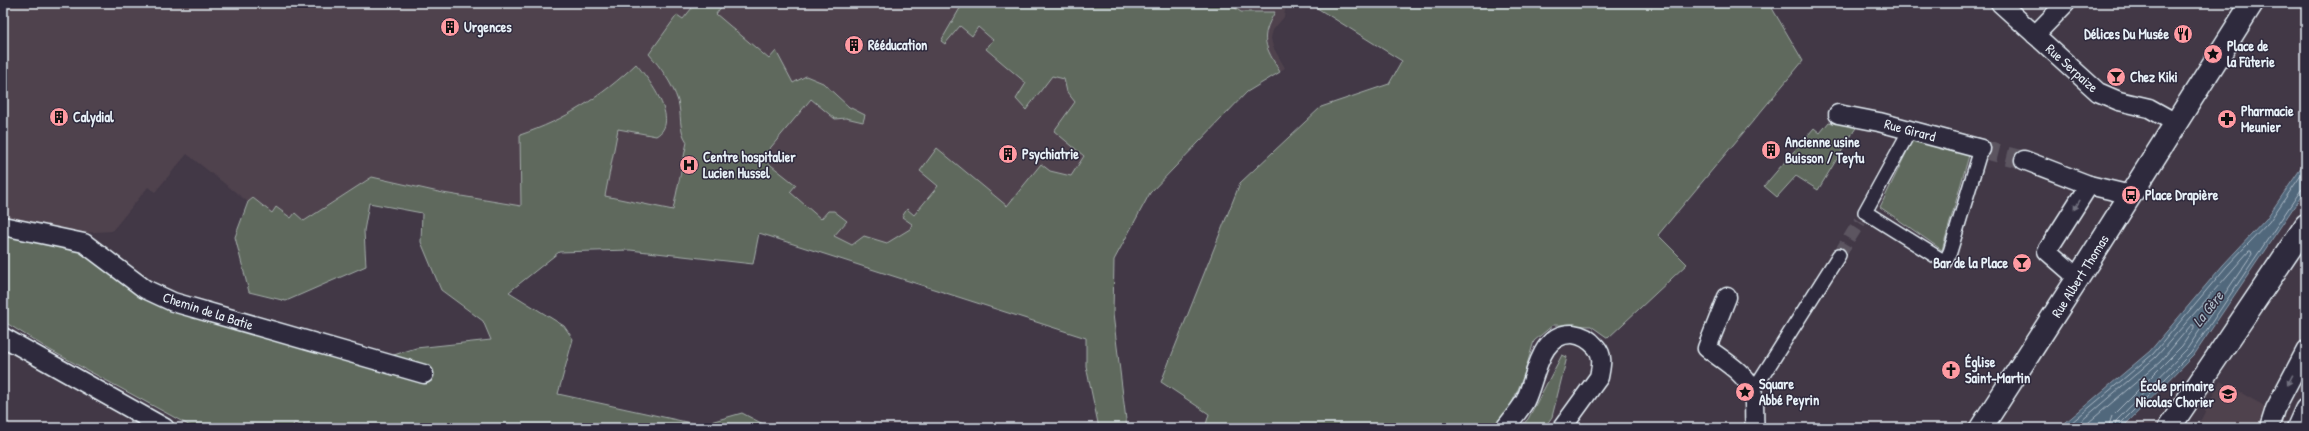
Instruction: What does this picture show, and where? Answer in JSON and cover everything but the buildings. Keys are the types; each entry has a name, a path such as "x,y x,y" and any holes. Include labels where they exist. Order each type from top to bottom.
{"main road":[{"path":"2176,123 2249,8"},
{"name":"Rue Albert Thomas","path":"1981,428 2176,123"},
{"path":"2169,428 2306,225"},
{"path":"2298,428 2306,410"}],"street":[{"name":"Rue Serpaize","path":"2000,3 2098,92 2119,101 2149,108 2176,123"},
{"path":"2035,35 2066,3"},
{"name":"Rue Girard","path":"1838,114 1910,130 1981,149"},
{"path":"1910,130 1862,217 1946,267 1981,149"},
{"path":"2024,160 2089,185 2131,195"},
{"path":"2078,278 2047,251 2089,185"},
{"name":"Chemin de la Batie","path":"3,226 84,243 145,289 173,302 424,374"},
{"path":"1753,392 1839,255"},
{"path":"1727,297 1707,348 1736,370 1753,392 1755,428"},
{"path":"1505,428 1525,401 1547,345 1561,336 1576,334 1591,341 1598,349 1602,359 1601,367 1599,376 1562,428"},
{"path":"3,337 165,428"},
{"path":"2269,428 2275,409 2306,350"}],"shaded area":[{"name":"Centre hospitalier Lucien Hussel","path":"3,3 1286,3 1284,17 1273,30 1271,38 1273,47 1285,68 1247,92 1150,193 1114,260 1113,314 1117,348 759,233 661,228 443,193 372,177 304,221 272,213 253,198 248,202 187,154 155,192 148,187 112,231 80,233 3,217"},
{"name":"École primaire Nicolas Chorier","path":"2220,381 2268,408 2261,428 2197,428"}],"green space":[{"path":"696,3 724,3 716,14 769,59 776,51 793,83 806,76 823,83 849,107 865,115 863,122 846,118 835,119 811,99 762,158 796,185 790,192 821,219 828,211 834,211 847,221 834,236 852,245 864,236 887,243 910,229 912,224 902,217 907,209 914,215 938,186 920,171 937,148 1007,206 1041,164 1050,171 1071,176 1084,156 1054,131 1075,102 1067,92 1064,79 1052,76 1026,110 1016,99 1026,83 986,49 993,40 978,27 972,36 960,26 945,44 941,41 963,3 1228,3 1241,12 1275,12 1267,29 1266,42 1280,72 1247,92 1150,193 1114,260 1113,314 1127,428 1099,428 1086,366 1086,338 759,233 753,264 630,250 559,252 509,292 564,326 573,339 558,394 700,425 742,413 763,424 764,428 313,428 294,423 292,428 194,428 50,350 3,321 3,233 71,244 155,297 362,365 416,348 491,340 483,321 441,290 421,242 422,213 369,203 364,231 366,266 286,301 249,292 235,237 248,202 253,198 272,213 276,207 291,218 295,213 304,221 372,177 443,193 521,206 520,135 567,115 582,106 609,87 636,64 648,79 660,100 666,121 663,129 656,136 618,129 605,196 673,210 687,142 682,132 676,94 666,76 649,54 677,15 683,19"},
{"path":"1309,3 1769,3 1803,61 1658,235 1687,264 1608,338 1591,326 1553,325 1534,341 1523,378 1508,412 1495,428 1205,428 1209,414 1161,382 1240,183 1321,107 1389,84 1402,61"},
{"path":"1843,117 1857,126 1818,190 1796,176 1777,197 1764,186 1814,128 1820,133 1829,122 1836,124"},
{"path":"1913,139 1970,152 1942,250 1880,207"},
{"path":"1562,355 1567,357 1552,417 1544,428 1520,428 1528,419"}],"water":[{"name":"La Gère","path":"2306,161 2306,189 2194,355 2122,428 2059,428 2150,351 2223,265 2266,219"}],"tunnel":[{"path":"1981,149 2024,160"},
{"path":"1839,255 1860,221"}],"place":[{"name":"Urgences","path":"450,27"},
{"name":"Délices Du Musée","path":"2183,34"},
{"name":"Rééducation","path":"854,45"},
{"name":"Place de la Fûterie","path":"2213,54"},
{"name":"Chez Kiki","path":"2116,77"},
{"name":"Calydial","path":"59,117"},
{"name":"Pharmacie Meunier","path":"2227,119"},
{"name":"Ancienne usine Buisson / Teytu","path":"1771,150"},
{"name":"Psychiatrie","path":"1008,154"},
{"name":"Centre hospitalier Lucien Hussel","path":"689,165"},
{"name":"Place Drapière","path":"2131,195"},
{"name":"Bar de la Place","path":"2022,263"},
{"name":"Église Saint-Martin","path":"1951,370"},
{"name":"Square Abbé Peyrin","path":"1745,392"},
{"name":"École primaire Nicolas Chorier","path":"2228,394"}]}
